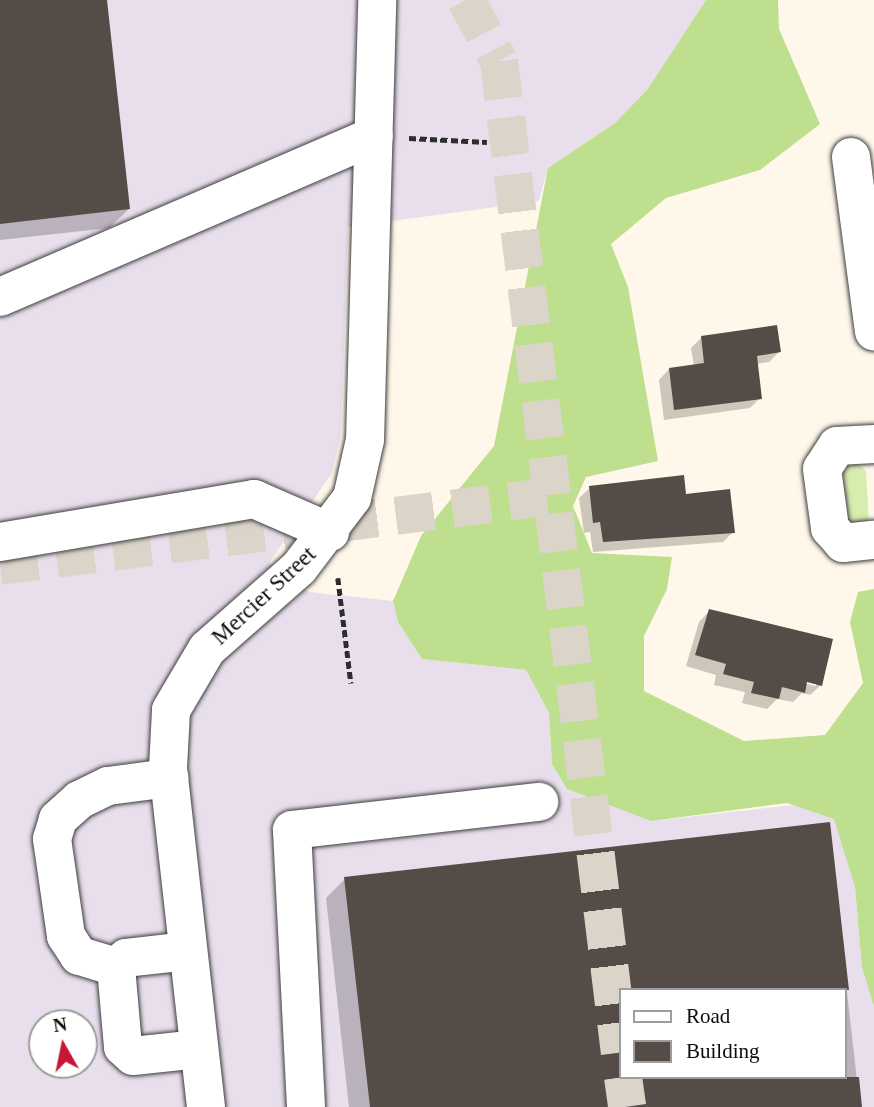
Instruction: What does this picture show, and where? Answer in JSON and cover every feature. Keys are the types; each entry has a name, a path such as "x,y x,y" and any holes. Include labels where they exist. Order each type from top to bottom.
{"street":[{"name":"Mercier Street","path":"205,1107 169,778 171,710 208,649 299,568 330,532 352,498 365,440 377,0"},
{"path":"0,297 373,136"},
{"path":"851,157 874,331"},
{"path":"874,444 837,446 822,469 830,528 843,542 874,540"},
{"path":"0,542 254,499 330,532"},
{"path":"116,967 79,956 66,936 52,839 58,819 79,800 108,786 169,778"},
{"path":"306,1107 292,830 539,802"},
{"path":"116,967 126,958 188,951"},
{"path":"116,967 123,1047 134,1056 199,1049"}],"path":[{"path":"373,136 487,142"},
{"path":"337,574 351,684"}],"shaded area":[{"path":"0,0 706,0 647,90 615,123 548,168 539,201 348,227 341,435 332,473 269,563 309,592 393,601 398,622 422,659 526,670 549,713 552,764 651,821 847,799 862,966 874,1007 874,1107 0,1107"}],"green space":[{"path":"706,0 778,0 779,29 820,124 760,170 666,198 611,244 628,287 658,461 586,477 573,506 592,553 672,557 667,589 644,636 644,691 744,741 825,735 863,683 850,622 858,592 874,589 874,1007 862,967 855,887 834,819 787,803 651,821 567,789 552,764 549,713 526,670 422,659 398,622 393,601 421,536 494,446 548,168 615,123 647,90"},
{"path":"851,464 859,464 866,471 869,524 850,523 848,518 843,471"}],"building":[{"path":"0,0 107,0 130,209 0,224"},
{"path":"777,325 781,352 757,356 762,399 674,410 669,368 704,363 701,336"},
{"path":"684,475 686,494 730,489 735,533 603,542 600,522 593,523 589,486"},
{"path":"709,609 833,639 822,686 807,682 805,693 782,687 779,699 751,693 754,682 723,674 726,664 695,655"},
{"path":"830,822 849,990 618,988 618,1079 859,1077 862,1107 370,1107 344,877"}],"tunnel":[{"path":"466,0 499,61 618,1037"},
{"path":"0,566 552,496"},
{"path":"623,1079 627,1107"}]}
